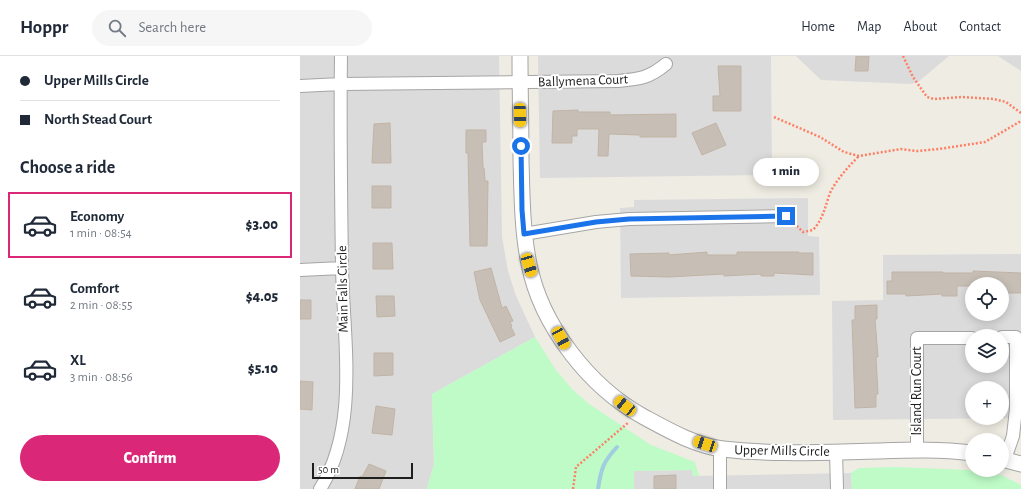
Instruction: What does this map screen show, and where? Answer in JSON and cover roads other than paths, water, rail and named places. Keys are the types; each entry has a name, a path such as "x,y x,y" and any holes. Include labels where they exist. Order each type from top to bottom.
{"street":[{"name":"Main Falls Circle","path":"320,489 326,480 336,454 344,413 346,384 342,268 341,56"},
{"name":"Upper Mills Circle","path":"520,56 522,210 529,265 537,293 567,349 592,377 625,406 638,414 691,440 720,449 756,452 917,450 965,453"},
{"name":"Ballymena Court","path":"520,83 618,81 639,79 654,74 666,64"},
{"path":"300,86 340,84 520,83"},
{"path":"524,234 596,222 629,219 786,216"},
{"path":"300,270 342,268"},
{"path":"1009,337 1016,337 1016,409 1013,436 1009,446"},
{"name":"Island Run Court","path":"917,450 917,338 965,338"},
{"path":"720,449 720,489"},
{"path":"836,452 837,489"},
{"path":"1009,460 1021,464"}],"waterway":[{"path":"598,489 603,466 617,447"}]}
